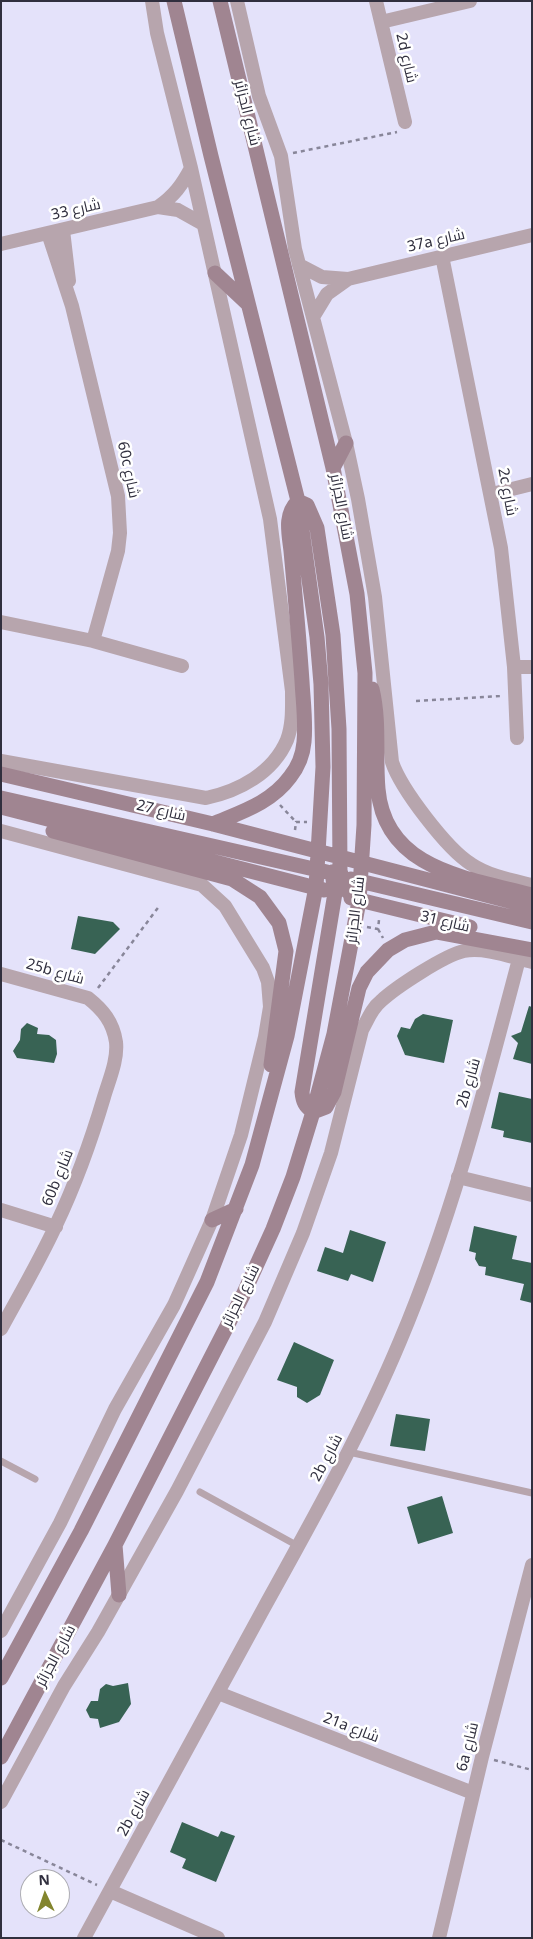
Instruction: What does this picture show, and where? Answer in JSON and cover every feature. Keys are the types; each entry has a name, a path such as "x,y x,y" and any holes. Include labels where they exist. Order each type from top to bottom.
{"main road":[{"path":"174,1 298,501 321,684 323,767 320,851 334,878 359,901"},
{"name":"شارع الجزائر","path":"1,1757 115,1545 243,1295 293,1177 314,1112 334,1034 359,901 362,862 365,673 357,594 333,468 220,1"},
{"path":"215,273 249,305"},
{"path":"333,468 346,443"},
{"path":"213,824 256,806 271,796 290,778 300,762 304,743 300,642 288,532 291,508 298,501"},
{"path":"298,501 307,506 315,518 334,636 338,729 339,856 302,1085 302,1100 314,1112 326,1107 334,1092 363,980 374,962 388,950 405,940 436,932 452,933 532,950"},
{"path":"365,673 372,688 376,711 378,789 381,808 394,835 408,851 422,861 437,868 532,895"},
{"name":"شارع 27","path":"5,772 362,862"},
{"path":"1,798 34,803 334,878 361,881 532,922"},
{"path":"1,807 316,887 362,862 532,907"},
{"path":"1,817 232,879 260,896 279,924 286,951 285,970 271,1064 272,1098"},
{"path":"1,1678 81,1530 207,1282 252,1165 272,1098 287,1036 316,887"},
{"name":"شارع 31","path":"359,901 532,942"},
{"path":"212,1220 236,1209"},
{"path":"115,1545 119,1595"}],"street":[{"path":"1,761 206,798 220,795 251,781 276,757 287,739 292,718 292,691 270,519 215,273 157,33 152,1"},
{"path":"237,1 259,96 281,156 291,228 299,265 346,443 375,597 386,695 390,752 396,774 422,811 461,858 483,871 532,886"},
{"name":"2d شارع","path":"376,1 405,122"},
{"path":"381,22 470,1"},
{"name":"شارع 33","path":"1,244 158,207 171,198 181,187 190,168"},
{"name":"شارع 33","path":"158,207 178,210 203,224"},
{"name":"60c شارع","path":"63,230 72,306"},
{"name":"60c شارع","path":"48,233 72,306 114,478 120,514 115,569 92,642"},
{"name":"37a شارع","path":"299,265 322,276 348,279 532,235"},
{"name":"2c شارع","path":"442,256 492,494 507,594 516,695 517,738"},
{"name":"37a شارع","path":"313,317 327,294 348,279"},
{"path":"492,494 532,484"},
{"path":"1,622 92,642 182,666"},
{"path":"514,667 532,666"},
{"path":"1,831 202,885 225,906 263,968 268,982 270,999 265,1037 241,1135 212,1220 170,1313 115,1409 60,1523 1,1631"},
{"path":"1,1802 64,1686 119,1595 177,1491 286,1276 331,1153 362,1030 371,1013 380,1001 393,992 450,956 463,951 476,950 525,961"},
{"name":"2b شارع","path":"84,1938 349,1452 411,1316 458,1177 525,961"},
{"name":"25b شارع","path":"1,974 88,998 100,1007 113,1030"},
{"name":"60b شارع","path":"1,1329 56,1226 86,1152 112,1069 116,1043 113,1030"},
{"path":"458,1177 532,1195"},
{"path":"1,1210 56,1226"},
{"name":"6a شارع","path":"439,1938 473,1793 532,1565"},
{"name":"21a شارع","path":"218,1693 473,1793"},
{"path":"110,1891 218,1938"}],"lane":[{"path":"349,1452 532,1493"},
{"path":"1,1462 36,1479"},
{"path":"200,1492 298,1546"}],"path":[{"path":"281,156 406,130 405,122"},
{"path":"416,701 516,695"},
{"path":"271,796 296,822"},
{"path":"88,998 106,980 160,905"},
{"path":"482,1757 532,1770"},
{"path":"1,1840 110,1891"}],"building":[{"path":"78,916 113,922 120,929 95,954 71,949"},
{"path":"529,1006 532,1007 532,1064 513,1059 518,1043 511,1036 521,1032"},
{"path":"423,1014 453,1020 444,1063 405,1055 397,1036 401,1027 410,1029 415,1019"},
{"path":"27,1023 38,1028 37,1034 49,1035 56,1040 57,1054 54,1063 17,1058 13,1051 20,1040 21,1029"},
{"path":"499,1092 532,1099 532,1143 503,1137 504,1131 491,1128"},
{"path":"474,1226 517,1236 512,1259 532,1263 532,1303 520,1300 524,1284 485,1275 486,1267 479,1266 475,1259 476,1253 469,1251"},
{"path":"350,1230 386,1242 373,1282 351,1274 348,1281 317,1271 325,1247 343,1253"},
{"path":"294,1342 334,1360 320,1395 307,1403 297,1397 297,1387 277,1380"},
{"path":"396,1414 430,1419 425,1451 390,1446"},
{"path":"442,1496 453,1533 418,1544 407,1507"},
{"path":"128,1683 131,1704 119,1722 100,1728 98,1719 90,1718 86,1710 91,1701 98,1701 100,1689 106,1684 113,1686"},
{"path":"182,1822 218,1837 221,1831 235,1836 216,1882 182,1868 186,1859 170,1852"}]}
